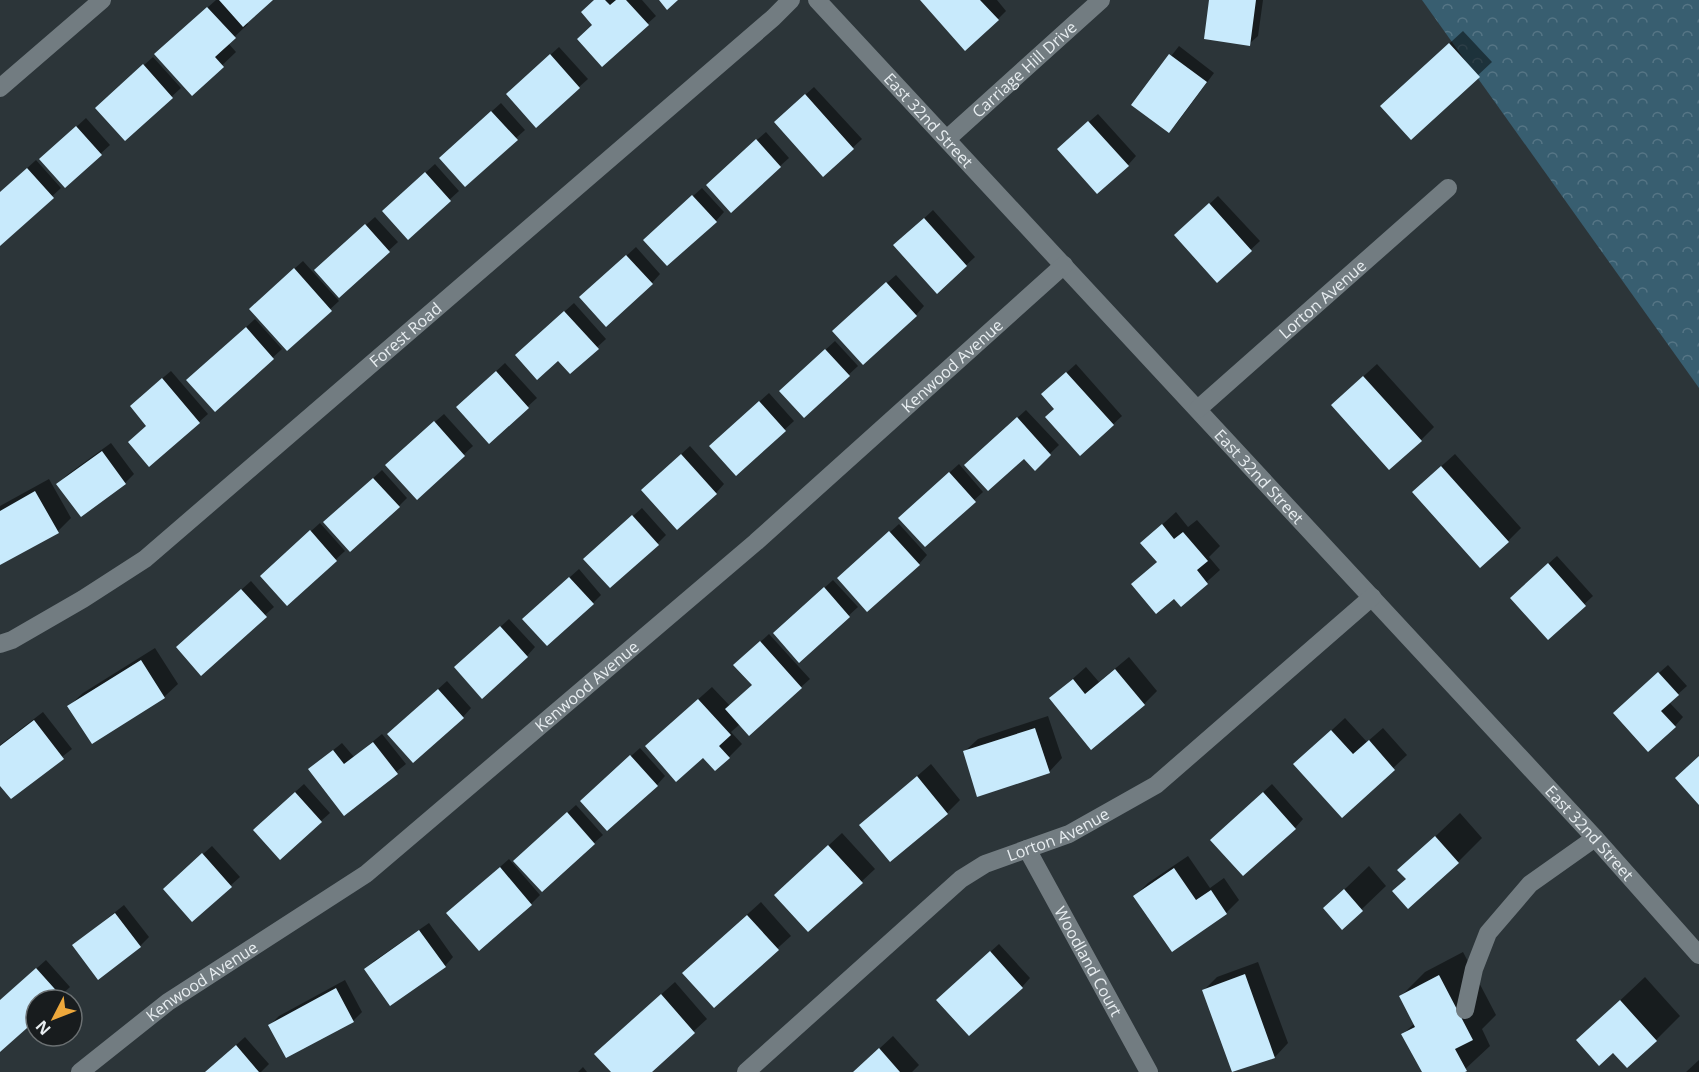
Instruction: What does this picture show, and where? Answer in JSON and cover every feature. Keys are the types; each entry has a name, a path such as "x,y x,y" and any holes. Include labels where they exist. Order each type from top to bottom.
{"street":[{"path":"0,88 102,0"},
{"name":"Forest Road","path":"0,644 82,599 145,559 773,18 791,0"},
{"name":"East 32nd Street","path":"817,0 1595,838 1699,955"},
{"name":"Carriage Hill Drive","path":"947,139 1101,0"},
{"name":"Lorton Avenue","path":"1198,409 1448,188"},
{"name":"Kenwood Avenue","path":"80,1072 168,1002 366,874 756,542 1064,266"},
{"name":"Lorton Avenue","path":"746,1072 961,879 985,864 1069,834 1156,785 1372,597"},
{"path":"1465,1010 1474,969 1488,933 1530,884 1595,838"},
{"name":"Woodland Court","path":"1027,849 1149,1072"}],"green space":[{"path":"1422,0 1699,0 1699,388"}],"building":[{"path":"219,0 273,0 243,27"},
{"path":"594,0 605,0 610,5 616,0 626,0 649,25 602,67 577,39 592,25 581,12"},
{"path":"659,0 678,0 667,10"},
{"path":"920,0 980,0 999,20 965,51"},
{"path":"1209,0 1256,0 1250,46 1204,39"},
{"path":"207,7 236,38 215,57 224,67 192,96 154,54"},
{"path":"1449,43 1480,77 1411,140 1380,106"},
{"path":"550,54 580,88 536,128 506,94"},
{"path":"1169,54 1207,82 1169,133 1131,105"},
{"path":"143,64 173,98 125,141 95,108"},
{"path":"805,94 854,149 823,177 774,122"},
{"path":"491,111 518,140 465,187 439,158"},
{"path":"1088,121 1129,166 1097,194 1057,149"},
{"path":"76,126 102,155 65,188 39,159"},
{"path":"756,139 781,167 731,213 706,185"},
{"path":"27,168 54,198 0,246 0,192"},
{"path":"425,172 451,201 408,240 382,211"},
{"path":"692,195 717,222 667,266 643,240"},
{"path":"1209,203 1252,251 1217,283 1174,235"},
{"path":"924,218 967,266 937,294 893,245"},
{"path":"365,224 390,252 339,298 314,270"},
{"path":"626,255 653,284 606,327 579,297"},
{"path":"294,268 332,311 287,351 249,309"},
{"path":"886,282 917,316 863,365 832,331"},
{"path":"564,311 599,349 570,374 558,361 537,380 515,355"},
{"path":"246,327 274,359 215,412 186,380"},
{"path":"825,349 850,376 804,418 779,391"},
{"path":"496,371 529,408 489,444 456,407"},
{"path":"1066,372 1114,425 1080,456 1045,417 1054,409 1041,394"},
{"path":"1363,376 1422,441 1389,470 1331,405"},
{"path":"162,378 200,423 149,467 128,442 146,426 130,406"},
{"path":"759,401 786,431 736,476 709,446"},
{"path":"1017,417 1051,455 1035,471 1024,459 988,491 964,465"},
{"path":"434,421 465,456 417,500 385,465"},
{"path":"102,451 126,484 81,517 56,484"},
{"path":"681,454 717,494 677,530 641,490"},
{"path":"1441,466 1509,542 1480,568 1412,492"},
{"path":"949,472 976,502 925,547 898,518"},
{"path":"373,478 400,507 350,552 323,522"},
{"path":"35,491 59,533 0,565 0,511"},
{"path":"632,515 659,545 610,588 583,559"},
{"path":"1162,524 1174,539 1183,532 1208,561 1197,570 1208,584 1181,607 1174,599 1156,614 1131,584 1157,562 1140,543"},
{"path":"310,530 337,561 287,606 260,576"},
{"path":"889,531 920,565 867,612 837,578"},
{"path":"1548,563 1586,606 1548,640 1510,598"},
{"path":"569,577 594,604 547,646 522,619"},
{"path":"824,587 850,617 799,663 773,633"},
{"path":"241,589 267,617 201,676 176,647"},
{"path":"500,626 528,657 482,699 454,667"},
{"path":"760,641 802,688 749,736 725,709 752,685 733,665"},
{"path":"141,660 165,698 92,744 67,706"},
{"path":"1115,669 1145,705 1091,750 1049,698 1073,679 1085,694"},
{"path":"1658,672 1679,695 1661,711 1676,727 1648,752 1613,713"},
{"path":"438,689 464,718 413,763 387,734"},
{"path":"698,699 731,735 719,746 730,758 715,771 703,758 676,782 645,746"},
{"path":"34,720 64,759 11,799 0,786 0,746"},
{"path":"1035,728 1050,773 977,797 963,751"},
{"path":"1331,730 1353,754 1369,740 1395,770 1342,818 1293,764"},
{"path":"373,742 398,774 344,816 308,769 333,750 344,764"},
{"path":"630,755 658,786 607,831 580,801"},
{"path":"1699,756 1699,805 1675,778"},
{"path":"917,776 948,814 890,862 859,825"},
{"path":"295,792 322,822 280,860 253,830"},
{"path":"1263,792 1296,829 1243,876 1210,840"},
{"path":"567,812 595,844 542,892 513,861"},
{"path":"1435,836 1459,863 1408,909 1392,891 1406,879 1397,870"},
{"path":"828,845 863,883 808,932 774,895"},
{"path":"202,853 232,887 192,922 163,889"},
{"path":"500,867 532,905 479,951 446,913"},
{"path":"1174,868 1196,900 1211,890 1227,914 1172,952 1133,896"},
{"path":"1344,889 1363,911 1342,930 1323,908"},
{"path":"115,913 141,947 98,980 72,945"},
{"path":"747,915 779,950 714,1008 682,973"},
{"path":"419,930 446,967 390,1006 364,969"},
{"path":"990,951 1023,988 969,1036 936,1000"},
{"path":"36,968 54,988 24,988 24,1031 0,1052 0,1000"},
{"path":"1245,974 1275,1058 1232,1072 1202,990"},
{"path":"1439,975 1473,1040 1455,1049 1467,1071 1465,1072 1422,1072 1401,1034 1415,1027 1399,996"},
{"path":"336,988 354,1022 286,1058 268,1025"},
{"path":"661,994 695,1033 652,1072 611,1072 594,1054"},
{"path":"1620,1000 1657,1041 1627,1068 1613,1053 1599,1066 1576,1040"},
{"path":"236,1045 259,1072 205,1072"},
{"path":"879,1048 900,1072 853,1072"}]}
